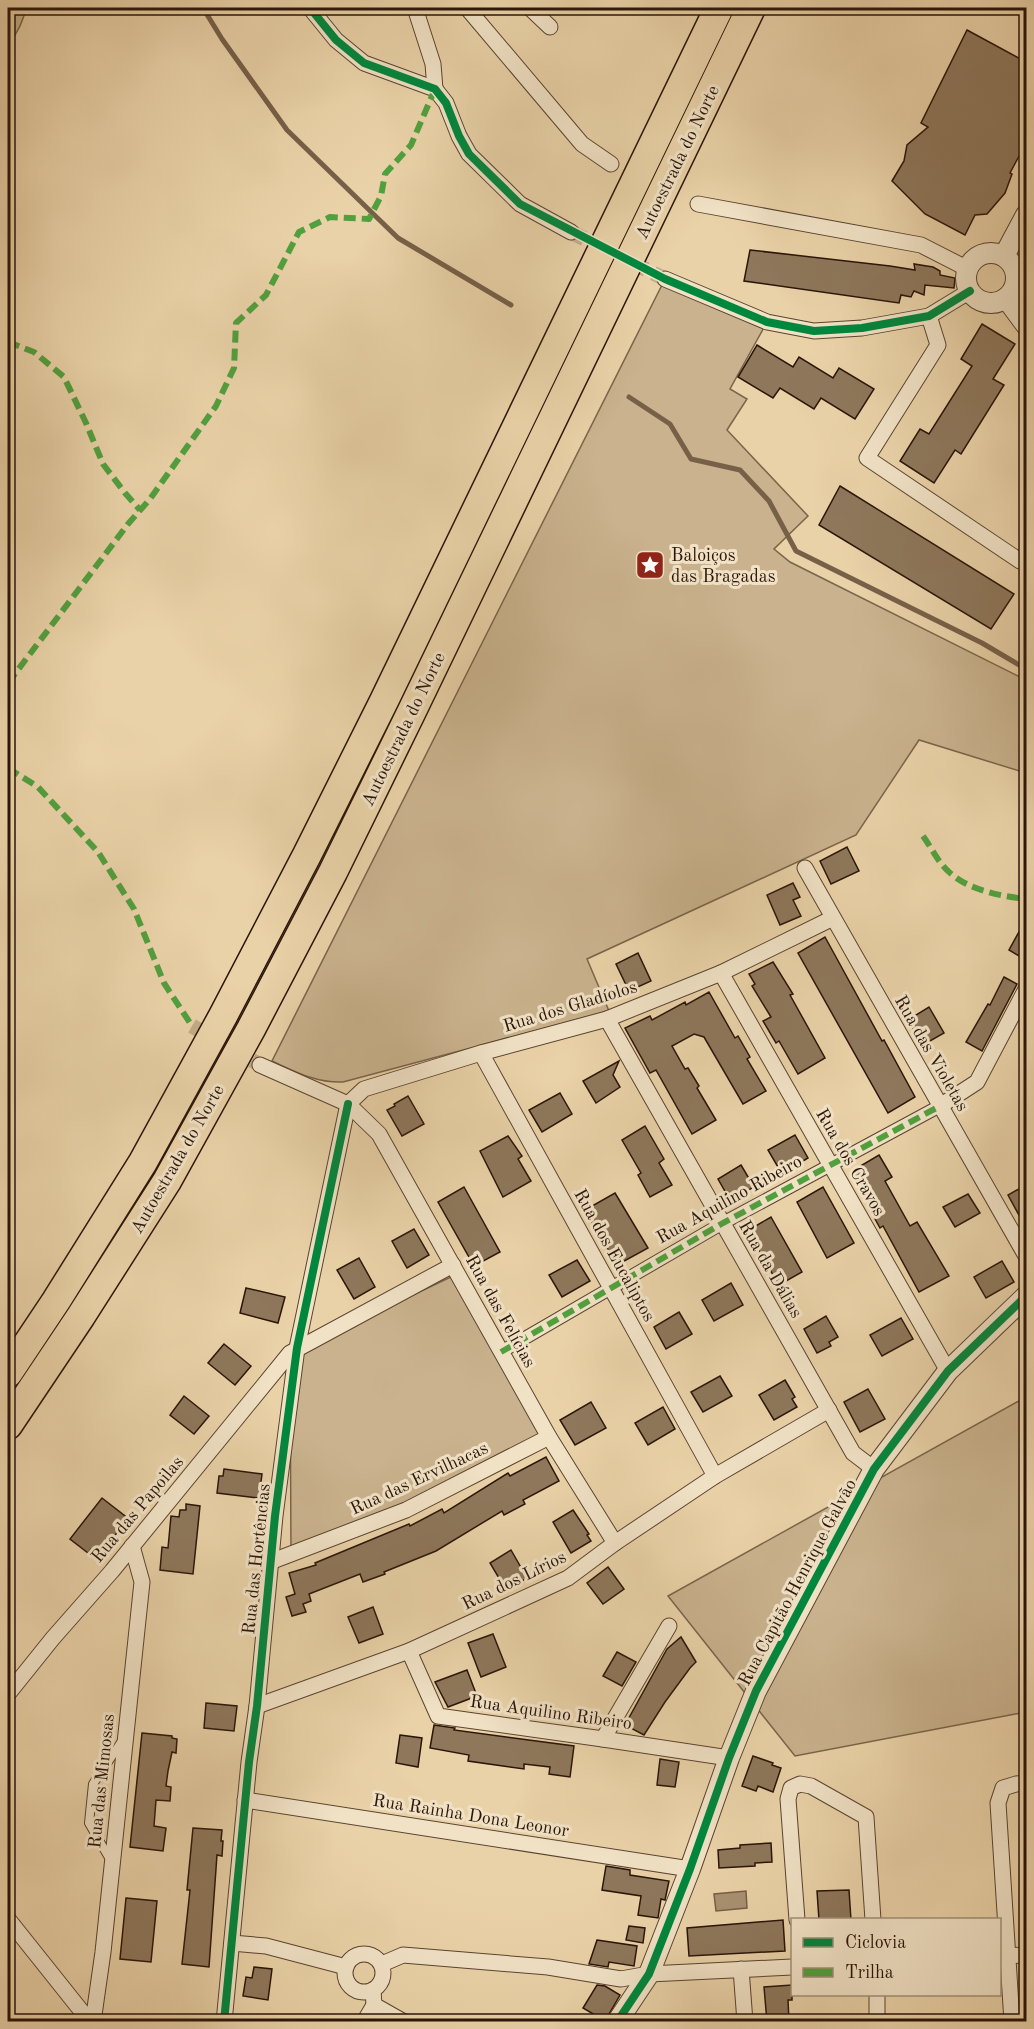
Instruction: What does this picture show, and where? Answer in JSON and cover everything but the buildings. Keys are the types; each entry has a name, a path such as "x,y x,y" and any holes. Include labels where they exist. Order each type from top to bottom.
{"highway":[{"name":"Autoestrada do Norte","path":"8,1373 143,1162 292,885 389,691 718,8"},
{"name":"Autoestrada do Norte","path":"8,1425 167,1181 268,998 410,715 751,8"}],"street":[{"path":"310,8 336,40 364,63 435,89 446,102 459,136 469,154 520,204 571,231"},
{"path":"415,8 434,64 435,89"},
{"path":"467,8 582,144 611,164"},
{"path":"530,8 550,27"},
{"path":"698,204 921,245 968,269"},
{"path":"1004,256 1026,215"},
{"path":"983,254 1004,256 1014,268 1015,284 1006,297 999,301 991,302 976,297 970,291 966,276 972,262 983,254"},
{"path":"665,279 767,322 814,331 862,328 929,316 970,291"},
{"path":"1006,297 1026,325"},
{"path":"929,316 938,345 867,458 1020,561"},
{"name":"Rua das Violetas","path":"805,868 1026,1256"},
{"name":"Rua dos Gladíolos","path":"348,1104 364,1089 481,1053 607,1019 721,973 833,918"},
{"name":"Rua dos Cravos","path":"721,973 948,1371"},
{"name":"Rua Aquilino Ribeiro","path":"501,1352 723,1223 939,1106 977,1082 1026,989"},
{"name":"Rua da Dálias","path":"607,1019 854,1453 874,1469"},
{"name":"Rua dos Eucaliptos","path":"481,1053 715,1476"},
{"path":"260,1065 348,1104"},
{"name":"Rua das Felícias","path":"348,1104 379,1134 549,1437 615,1543"},
{"name":"Rua das Hortências","path":"224,2022 270,1562 297,1348 348,1104"},
{"path":"297,1348 453,1266"},
{"name":"Rua Capitão Henrique Galvão","path":"617,2022 649,1974 756,1691 874,1469 948,1371 1026,1296"},
{"name":"Rua das Papoilas","path":"8,1694 290,1353 297,1348"},
{"name":"Rua dos Lírios","path":"257,1706 409,1650 568,1578 615,1543 715,1476 829,1410"},
{"name":"Rua das Ervilhacas","path":"270,1562 406,1510 549,1437"},
{"name":"Rua das Mimosas","path":"93,2021 103,1952 142,1582 132,1546"},
{"path":"603,1739 669,1626"},
{"name":"Rua Aquilino Ribeiro","path":"409,1650 438,1716 729,1758"},
{"path":"1012,2022 1004,1956 998,1803 1003,1788 1026,1783"},
{"path":"797,1918 788,1799 791,1788 800,1784 810,1786 866,1817 873,1918"},
{"name":"Rua Rainha Dona Leonor","path":"245,1800 690,1869"},
{"path":"8,1919 83,2013 93,2021"},
{"path":"232,1942 266,1947 346,1967"},
{"path":"364,2022 374,1998 378,1987 384,1976 382,1964 373,1955 366,1953 354,1957 346,1967 346,1980 349,1985 374,1998 404,2022"},
{"path":"382,1964 403,1955 548,1967 621,1979 649,1974 791,1967"},
{"path":"1004,1956 1026,1955"},
{"path":"741,1970 745,2022"},
{"path":"877,1996 878,2022"}],"lane":[{"path":"112,1862 89,1823 93,1784 126,1735"}],"shaded area":[{"path":"8,8 27,8 8,48"},
{"path":"665,279 767,322 730,389 747,399 727,430 808,516 774,549 790,562 1026,680 1026,773 919,740 856,835 587,959 609,1011 343,1082 315,1079 272,1061"},
{"path":"455,1275 549,1437 291,1554 290,1353"},
{"path":"1026,1397 1026,1712 795,1756 668,1596"},
{"path":"746,1891 747,1908 716,1911 714,1894"}],"waterway":[{"path":"203,8 222,39 287,130 398,238 511,305"},
{"path":"629,397 670,424 691,459 740,470 769,501 796,551 982,643 1026,669"}],"tunnel":[{"path":"571,232 665,279"},
{"path":"192,1026 260,1065"}],"marked path":[{"path":"8,683 128,524 150,499 216,406 234,368 236,323 266,295 299,232 330,217 369,219 381,196 385,174 411,145 435,89"},
{"path":"8,342 34,352 64,377 103,464 140,510"},
{"path":"8,768 38,787 98,852 134,909 164,983 192,1026"},
{"path":"923,836 941,863 956,878 985,891 1026,899"},
{"path":"501,1352 723,1223 940,1106"}],"cycle path":[{"path":"310,8 336,40 364,63 435,89 446,103 469,154 520,204 665,279 767,322 814,331 862,328 929,316 970,291"},
{"path":"224,2022 275,1516 297,1348 348,1104"},
{"path":"617,2022 649,1974 756,1691 874,1469 948,1371 1026,1296"}],"place":[{"name":"Baloiços das Bragadas","path":"650,565"}]}
